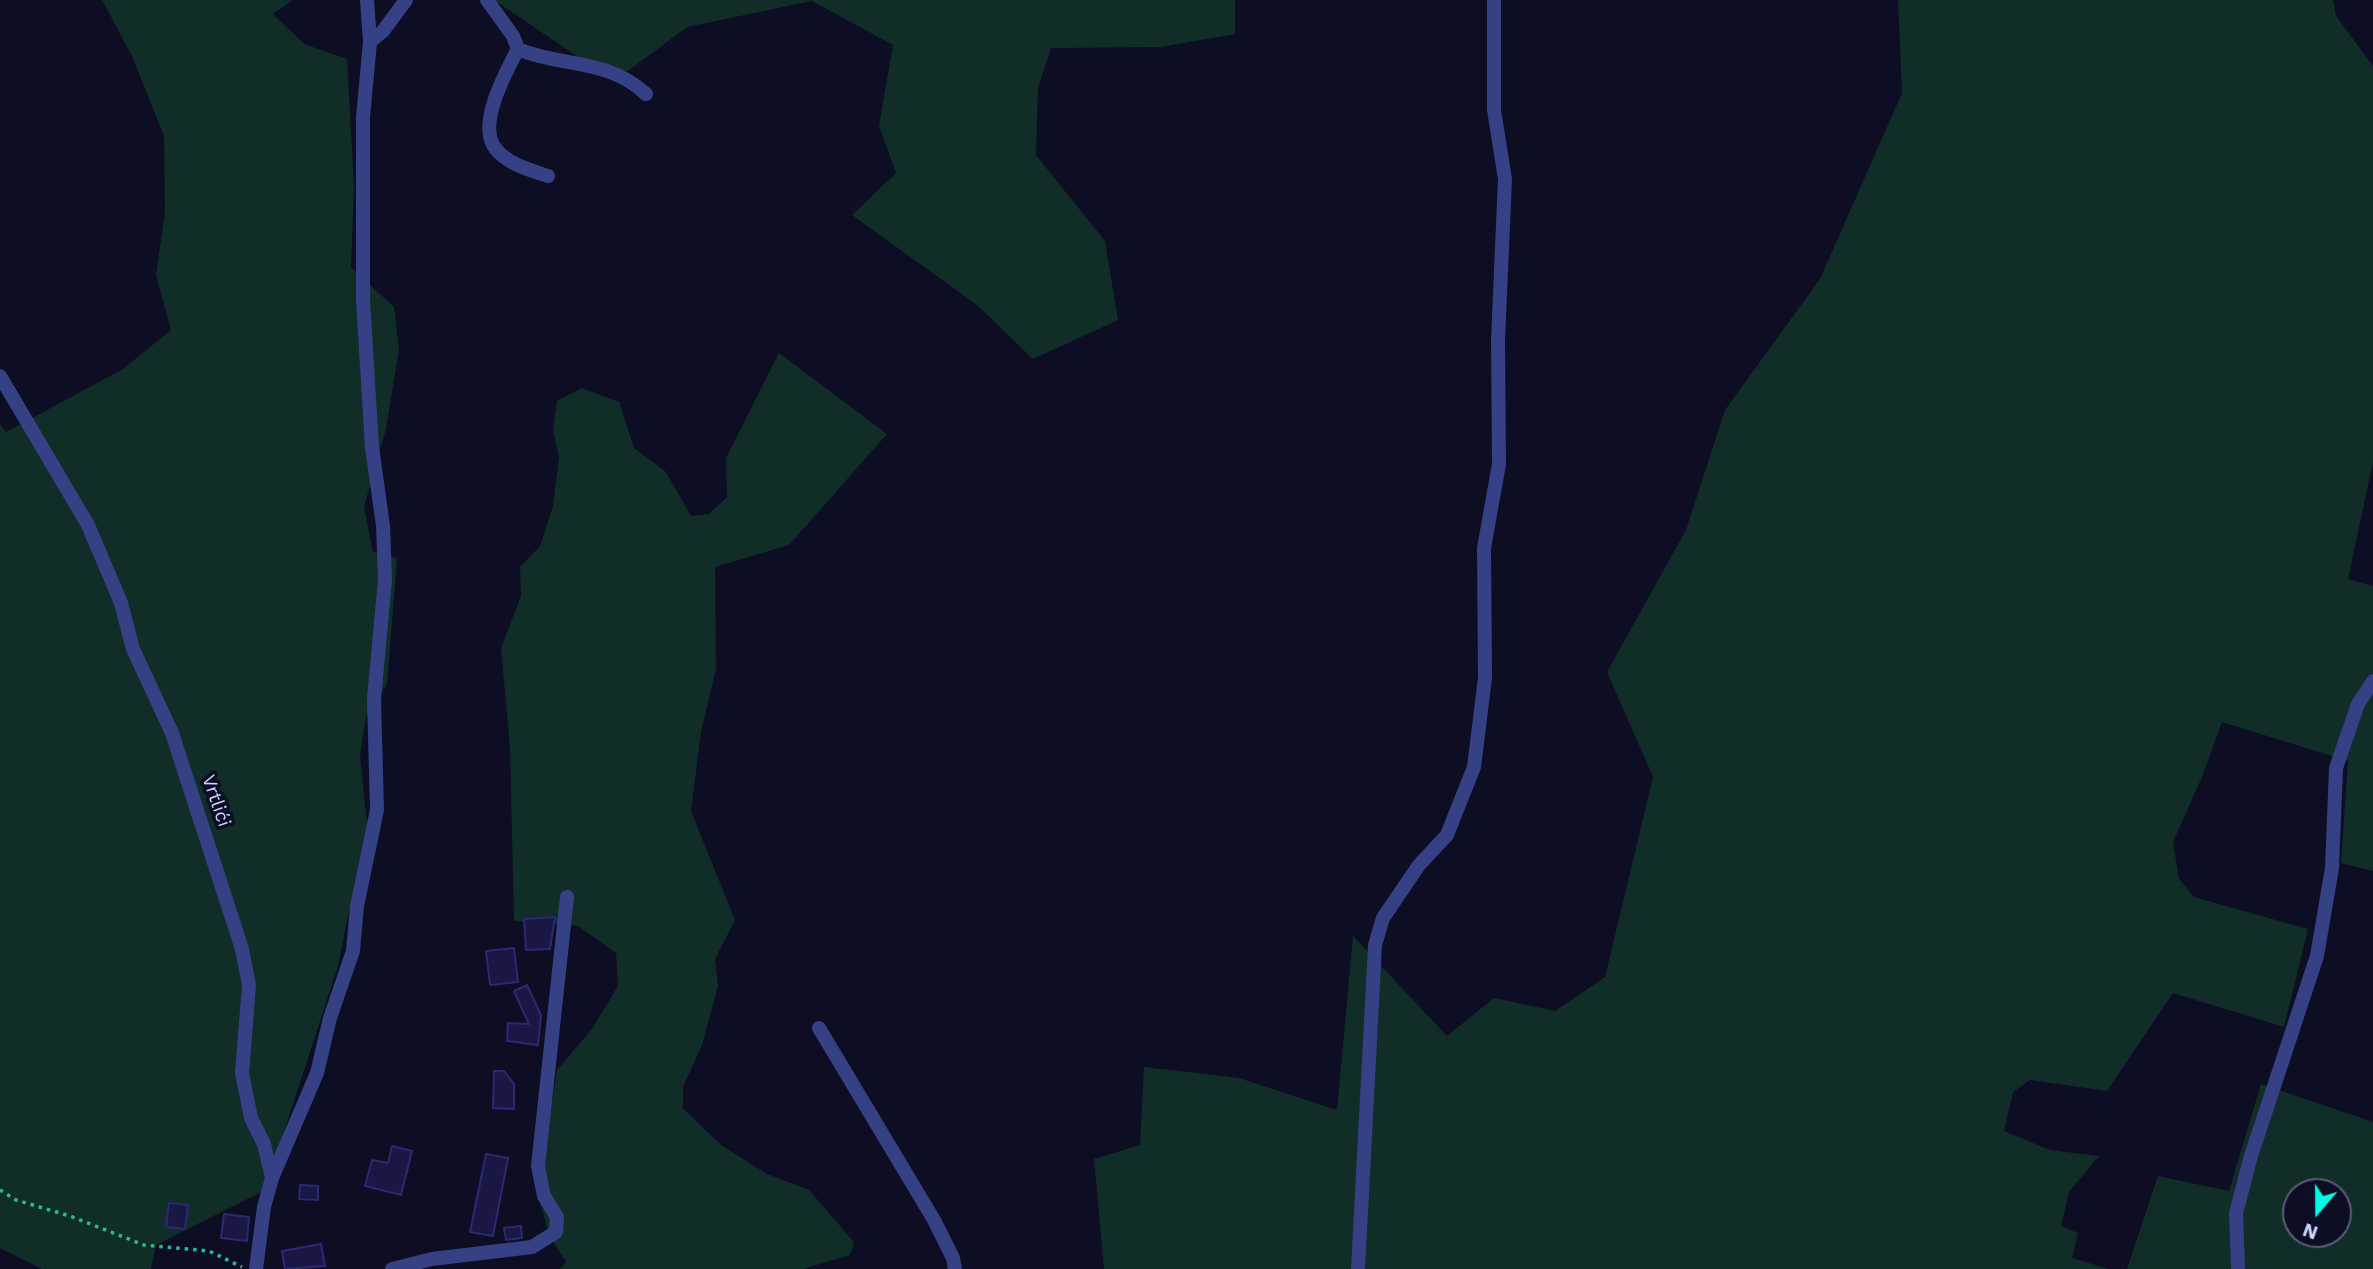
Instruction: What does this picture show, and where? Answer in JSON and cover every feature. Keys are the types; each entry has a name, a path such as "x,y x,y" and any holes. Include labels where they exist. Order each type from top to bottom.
{"street":[{"path":"272,1178 317,1073 330,1018 353,951 357,906 377,810 374,699 385,580 383,526 372,447 363,301 363,117 370,42 367,0"},
{"path":"370,42 383,31 406,0"},
{"path":"487,0 513,36 518,49 536,57 622,74 646,94"},
{"path":"1358,1269 1375,945 1384,918 1419,865 1447,835 1474,767 1485,678 1484,548 1499,464 1498,340 1504,180 1494,110 1494,0"},
{"path":"518,49 493,103 489,133 494,147 507,159 548,176"},
{"name":"Vrtlići","path":"0,376 88,525 121,603 133,649 173,733 242,949 249,985 242,1073 251,1118 264,1144 272,1178 264,1207 256,1269"},
{"path":"2238,1269 2236,1213 2251,1156 2318,956 2332,868 2336,768 2358,704 2373,681"},
{"path":"392,1269 432,1259 532,1247 556,1232 557,1217 544,1196 538,1166 567,897"},
{"path":"819,1028 934,1220 953,1258 955,1269"}],"path":[{"path":"0,1190 16,1200 70,1216 107,1233 144,1245 209,1251 247,1269"}],"green space":[{"path":"102,0 293,0 273,14 304,44 347,59 354,186 351,267 394,307 399,349 386,429 364,507 373,552 397,558 387,685 366,716 360,755 367,823 338,966 265,1190 156,1245 151,1269 42,1269 0,1248 0,424 6,432 123,369 171,330 156,275 165,212 164,136 132,56"},
{"path":"494,0 1235,0 1235,34 1161,47 1051,48 1038,88 1036,155 1105,241 1118,320 1033,359 977,305 852,215 896,173 879,126 893,45 812,1 687,27 628,71 590,65"},
{"path":"1898,0 2333,0 2336,16 2373,66 2373,462 2348,579 2373,586 2373,871 2341,863 2348,761 2222,722 2202,777 2173,842 2179,879 2194,897 2308,929 2284,1027 2173,993 2107,1091 2030,1080 2013,1092 2004,1131 2050,1150 2099,1156 2069,1192 2061,1226 2078,1233 2072,1258 2109,1269 1104,1269 1094,1159 1140,1145 1144,1067 1239,1078 1337,1110 1353,936 1447,1036 1494,998 1555,1011 1605,977 1653,777 1607,672 1686,530 1725,410 1820,279 1902,93"},
{"path":"779,353 887,434 789,545 715,567 716,669 701,732 691,811 735,920 715,959 718,986 702,1045 683,1087 683,1108 721,1145 767,1174 809,1190 854,1242 850,1255 803,1269 560,1269 566,1262 549,1235 538,1193 557,1070 592,1029 618,986 616,953 578,926 514,921 510,748 501,648 521,596 520,567 540,546 553,506 559,457 553,430 557,401 582,388 619,402 634,448 666,472 691,516 709,514 727,497 726,458"},
{"path":"2261,1084 2373,1122 2373,1269 2127,1269 2158,1176 2229,1191"}],"building":[{"path":"555,917 550,949 526,950 524,919"},
{"path":"514,948 518,982 490,985 486,951"},
{"path":"527,985 541,1015 538,1045 507,1041 508,1023 529,1024 514,991"},
{"path":"494,1071 504,1071 514,1084 514,1109 493,1108"},
{"path":"392,1146 412,1151 401,1195 365,1186 372,1160 388,1163"},
{"path":"486,1154 508,1158 493,1236 470,1232"},
{"path":"300,1185 318,1186 318,1200 299,1199"},
{"path":"169,1203 188,1205 185,1229 166,1227"},
{"path":"224,1214 249,1217 247,1241 221,1238"},
{"path":"521,1226 522,1238 506,1240 504,1228"},
{"path":"321,1244 325,1266 285,1269 282,1251"}]}
